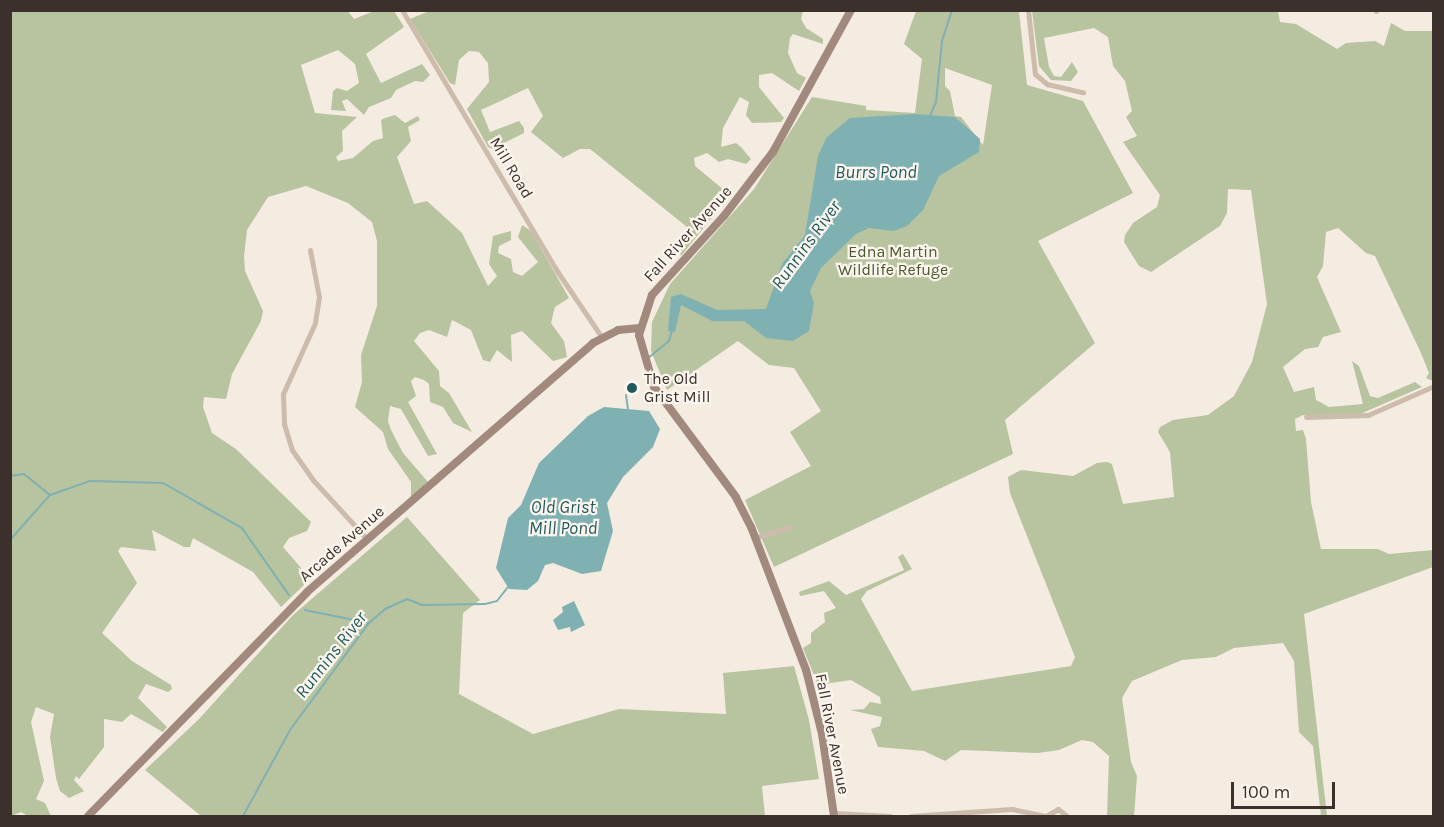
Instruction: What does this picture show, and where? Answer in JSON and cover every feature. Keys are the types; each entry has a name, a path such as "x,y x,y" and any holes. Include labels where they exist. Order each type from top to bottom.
{"main road":[{"name":"Fall River Avenue","path":"834,815 806,670 755,538 736,497 654,387 645,366 640,328 659,286 724,216 773,152 851,10"},
{"name":"Arcade Avenue","path":"88,816 277,621 368,540 601,336 640,328"}],"street":[{"name":"Mill Road","path":"402,10 557,271 601,336"},
{"path":"1028,10 1035,74 1047,84 1083,92"},
{"path":"310,250 319,297 315,323 283,394 284,424 292,450 313,480 368,540"},
{"path":"1306,417 1368,415 1434,386"},
{"path":"755,538 789,527"},
{"path":"911,816 1012,809 1045,816 1058,809 1066,816"},
{"path":"834,815 890,816"}],"green space":[{"path":"347,10 354,19 374,11 394,11 404,27 366,54 381,83 422,64 430,75 423,82 415,81 396,90 391,98 369,107 364,115 347,99 342,101 346,111 331,110 333,91 337,88 347,91 359,83 355,64 338,50 301,65 315,113 357,117 342,131 343,151 336,157 338,161 353,158 373,141 383,138 381,120 395,115 405,123 418,116 420,120 408,127 411,141 397,157 414,204 427,201 462,233 488,286 497,276 489,264 493,236 511,231 511,240 499,246 498,253 511,259 513,272 522,276 538,262 518,237 522,225 531,231 569,298 555,307 551,323 564,341 567,357 553,361 522,331 511,335 512,362 497,350 490,362 483,360 471,330 452,320 447,337 429,330 420,333 414,341 439,371 440,386 449,393 472,432 453,423 443,407 430,402 429,384 415,377 411,381 416,396 408,402 437,454 428,456 401,409 390,406 388,421 391,430 403,453 428,482 411,499 411,482 388,449 383,432 355,407 362,382 361,355 377,306 377,241 372,222 348,203 306,186 268,197 247,230 244,256 245,271 263,311 261,321 232,374 226,399 204,397 203,407 212,433 236,449 311,522 307,531 289,538 283,547 302,569 304,585 281,607 253,572 193,538 190,547 184,547 152,530 156,551 121,547 118,551 137,583 102,633 132,661 171,685 172,689 168,692 146,684 138,698 167,727 163,732 131,714 122,722 104,719 104,747 79,779 76,776 74,780 84,791 69,798 60,791 56,778 50,737 54,714 36,707 31,722 44,781 36,799 45,803 51,816 28,816 21,812 11,816 10,11"},
{"path":"432,10 803,11 801,19 806,28 823,39 823,44 793,34 790,38 788,53 797,73 806,78 799,91 772,73 759,75 759,87 784,118 781,122 752,123 746,115 749,102 740,97 723,128 721,147 736,143 751,159 746,164 728,159 719,162 707,153 694,158 695,166 730,195 681,256 678,248 692,231 590,149 580,149 563,158 531,132 543,116 528,88 481,110 490,132 519,121 524,128 524,133 492,149 488,147 467,109 489,82 488,63 479,52 469,51 459,60 455,85 450,83 410,19"},
{"name":"Edna Martin Wildlife Refuge","path":"916,11 1019,11 1027,85 1083,101 1133,193 1038,241 1095,343 1005,420 1013,454 774,567 745,500 811,466 790,432 821,411 794,368 769,365 738,341 667,390 651,351 652,322 670,284 754,189 812,97 866,106 866,110 915,113 922,59 904,44","holes":["945,68 992,85 983,145 961,117 955,116 950,91 945,86"]},
{"path":"1032,11 1278,11 1280,22 1296,24 1337,49 1346,43 1375,41 1384,46 1391,23 1405,31 1433,31 1433,381 1426,378 1429,373 1421,353 1375,256 1366,253 1338,228 1326,232 1323,266 1317,277 1341,332 1323,337 1318,347 1305,349 1283,367 1294,392 1314,387 1316,400 1329,407 1363,404 1352,361 1359,366 1370,396 1378,398 1415,382 1422,387 1351,418 1324,419 1303,415 1295,419 1296,431 1303,430 1306,439 1311,502 1321,549 1378,549 1389,554 1433,550 1433,567 1304,614 1327,816 1321,816 1313,746 1299,732 1294,661 1283,643 1234,648 1216,657 1182,660 1132,681 1122,698 1131,762 1137,776 1134,816 1107,816 1109,756 1093,742 1082,740 1059,750 1038,753 961,750 945,761 924,751 878,747 871,729 880,726 882,717 850,710 864,709 870,702 881,704 880,697 851,680 818,685 803,648 811,643 811,633 825,622 824,613 836,608 824,591 800,596 799,592 829,581 846,595 904,570 898,557 903,554 912,569 867,591 861,599 912,691 1071,666 1075,657 1010,493 1008,477 1021,470 1073,476 1097,463 1107,462 1112,464 1123,504 1174,497 1170,452 1158,432 1160,427 1173,420 1208,415 1234,396 1252,362 1267,304 1251,190 1228,189 1227,213 1220,226 1151,272 1139,266 1124,242 1125,235 1133,223 1157,207 1160,195 1123,142 1137,136 1126,117 1132,111 1125,81 1113,66 1108,37 1094,28 1044,38 1049,67 1054,76 1061,77 1072,62 1078,72 1071,81 1051,80 1039,66"},
{"path":"407,517 480,600 463,613 459,694 533,734 619,709 726,714 723,673 794,666 809,720 819,779 762,786 765,816 201,816 145,770 199,719 293,615"}],"water":[{"name":"Burrs Pond","path":"915,114 955,117 980,139 979,152 939,176 923,210 907,226 894,231 869,228 856,234 821,268 810,291 814,303 809,331 793,341 766,338 744,321 712,321 681,305 675,332 668,331 671,297 681,294 717,310 766,309 782,264 805,235 818,156 826,138 850,118"},
{"name":"Old Grist Mill Pond","path":"604,407 649,411 660,429 653,447 623,477 607,503 613,531 601,571 582,574 553,563 545,565 538,581 527,590 509,589 496,568 508,518 521,505 539,463 588,416"},
{"path":"574,601 585,625 571,632 570,627 558,630 553,620 563,612 562,607"}],"waterway":[{"name":"Runnins River","path":"930,116 936,102 942,41 952,10"},
{"name":"Runnins River","path":"648,358 669,341 672,330"},
{"name":"Runnins River","path":"626,395 628,409"},
{"path":"10,476 24,474 50,495"},
{"path":"10,540 50,495 90,481 163,483 242,528 289,595"},
{"name":"Runnins River","path":"243,816 290,730 369,623 385,609 407,599 422,605 485,604 497,601 508,587"},
{"path":"305,610 369,623"}],"place":[{"name":"The Old Grist Mill","path":"632,388"}]}
